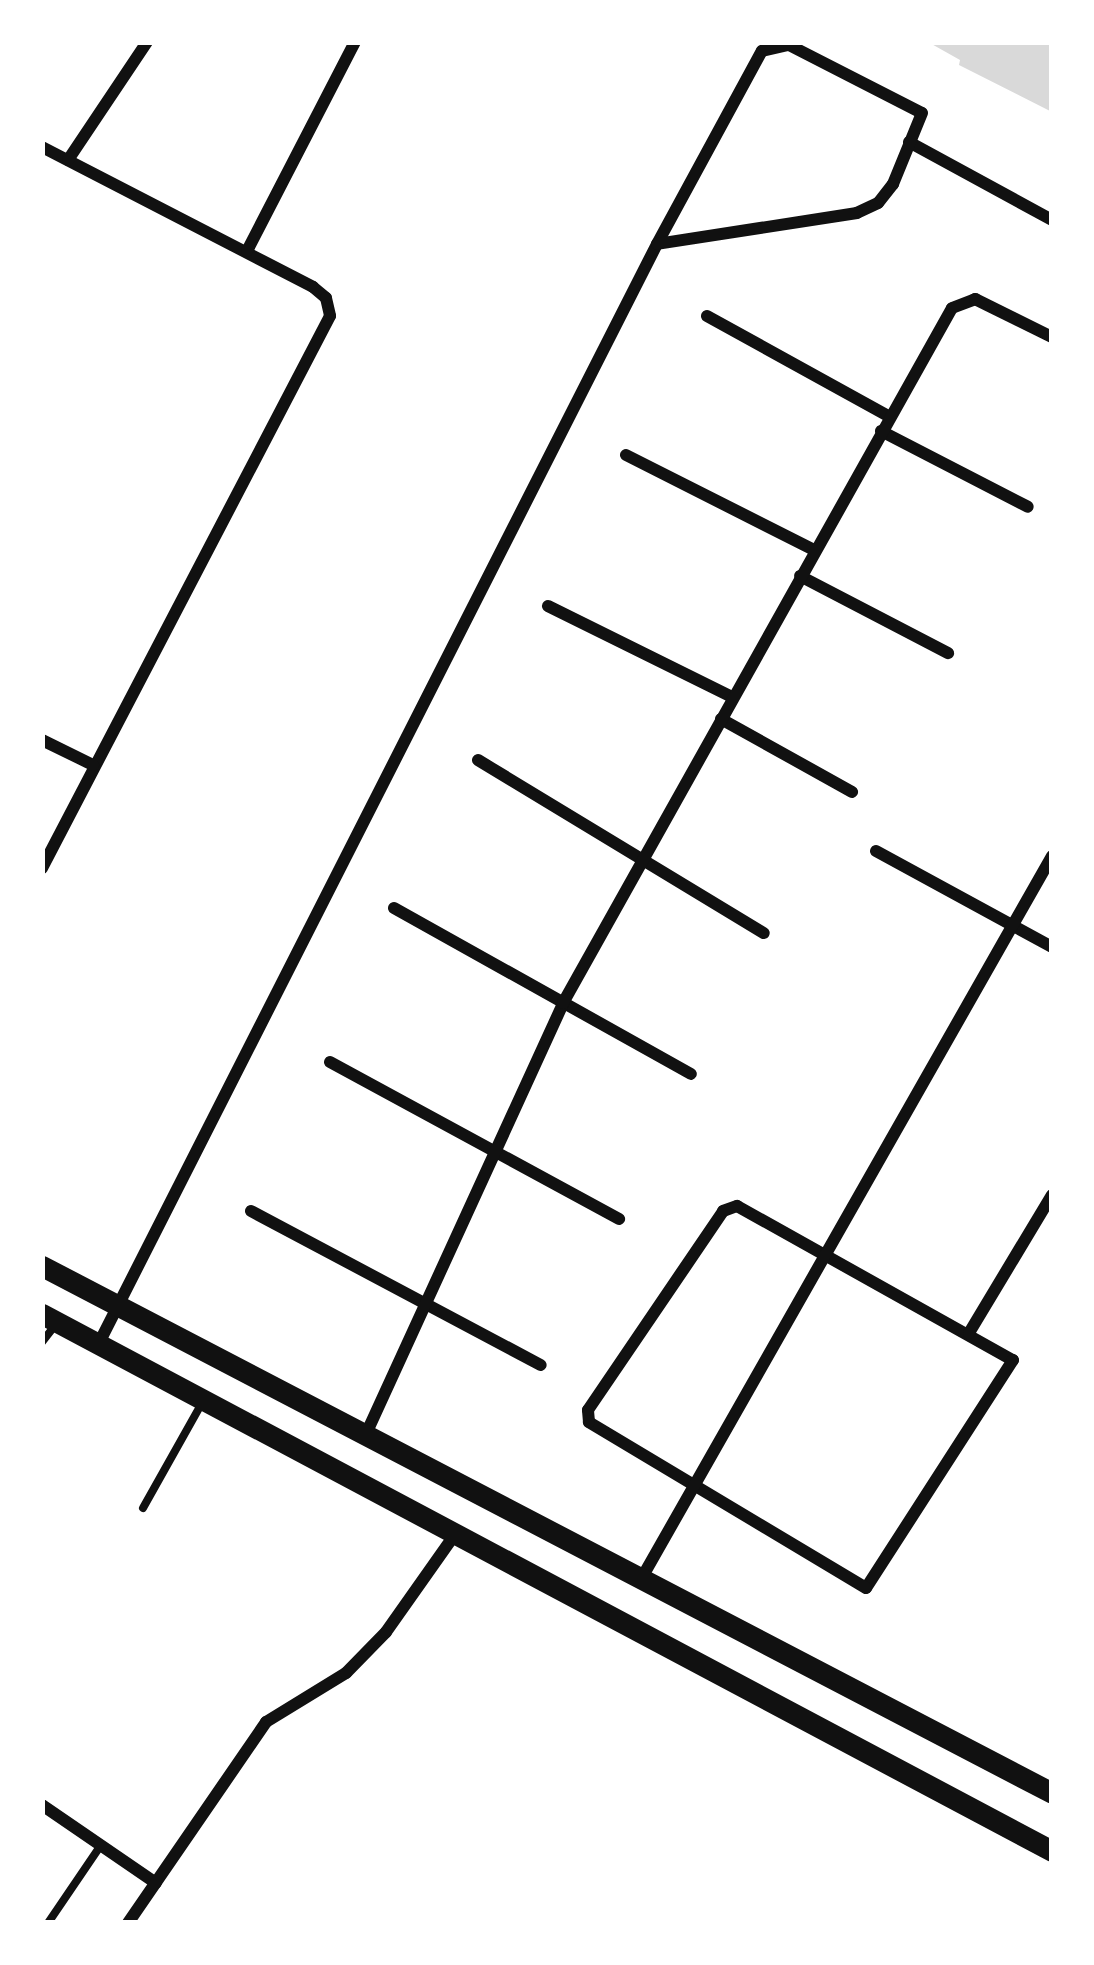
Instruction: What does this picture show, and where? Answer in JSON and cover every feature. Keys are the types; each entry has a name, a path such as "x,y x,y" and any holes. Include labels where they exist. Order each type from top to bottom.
{"main road":[{"path":"42,1266 1052,1793"},
{"path":"50,1318 453,1537 1052,1851"}],"street":[{"path":"68,160 147,42"},
{"path":"248,250 355,42"},
{"path":"99,1343 657,244 762,52 789,45 922,113 893,184 878,203 857,213 657,244"},
{"path":"909,142 1052,220"},
{"path":"42,146 313,287 326,298 330,316 42,868"},
{"path":"366,1434 563,1003 952,308 976,298 1052,337"},
{"path":"707,316 888,416"},
{"path":"880,431 1028,507"},
{"path":"626,455 814,550"},
{"path":"800,576 948,653"},
{"path":"548,606 732,698"},
{"path":"721,719 852,792"},
{"path":"42,740 93,765"},
{"path":"478,760 764,933"},
{"path":"876,851 1052,947"},
{"path":"640,1582 1052,856"},
{"path":"394,908 691,1074"},
{"path":"331,1062 619,1220"},
{"path":"969,1333 1052,1196"},
{"path":"250,1210 541,1365"},
{"path":"723,1210 751,1210 823,1256 1012,1360 866,1588 695,1481 589,1422 588,1410 723,1210"},
{"path":"128,1923 266,1722 346,1673 386,1633 453,1537"},
{"path":"42,1805 156,1883"}],"lane":[{"path":"42,1342 50,1318"},
{"path":"143,1508 202,1402"},
{"path":"49,1923 101,1845"}],"shaded area":[{"path":"928,42 1052,42 1052,112 959,65 960,60"}]}
